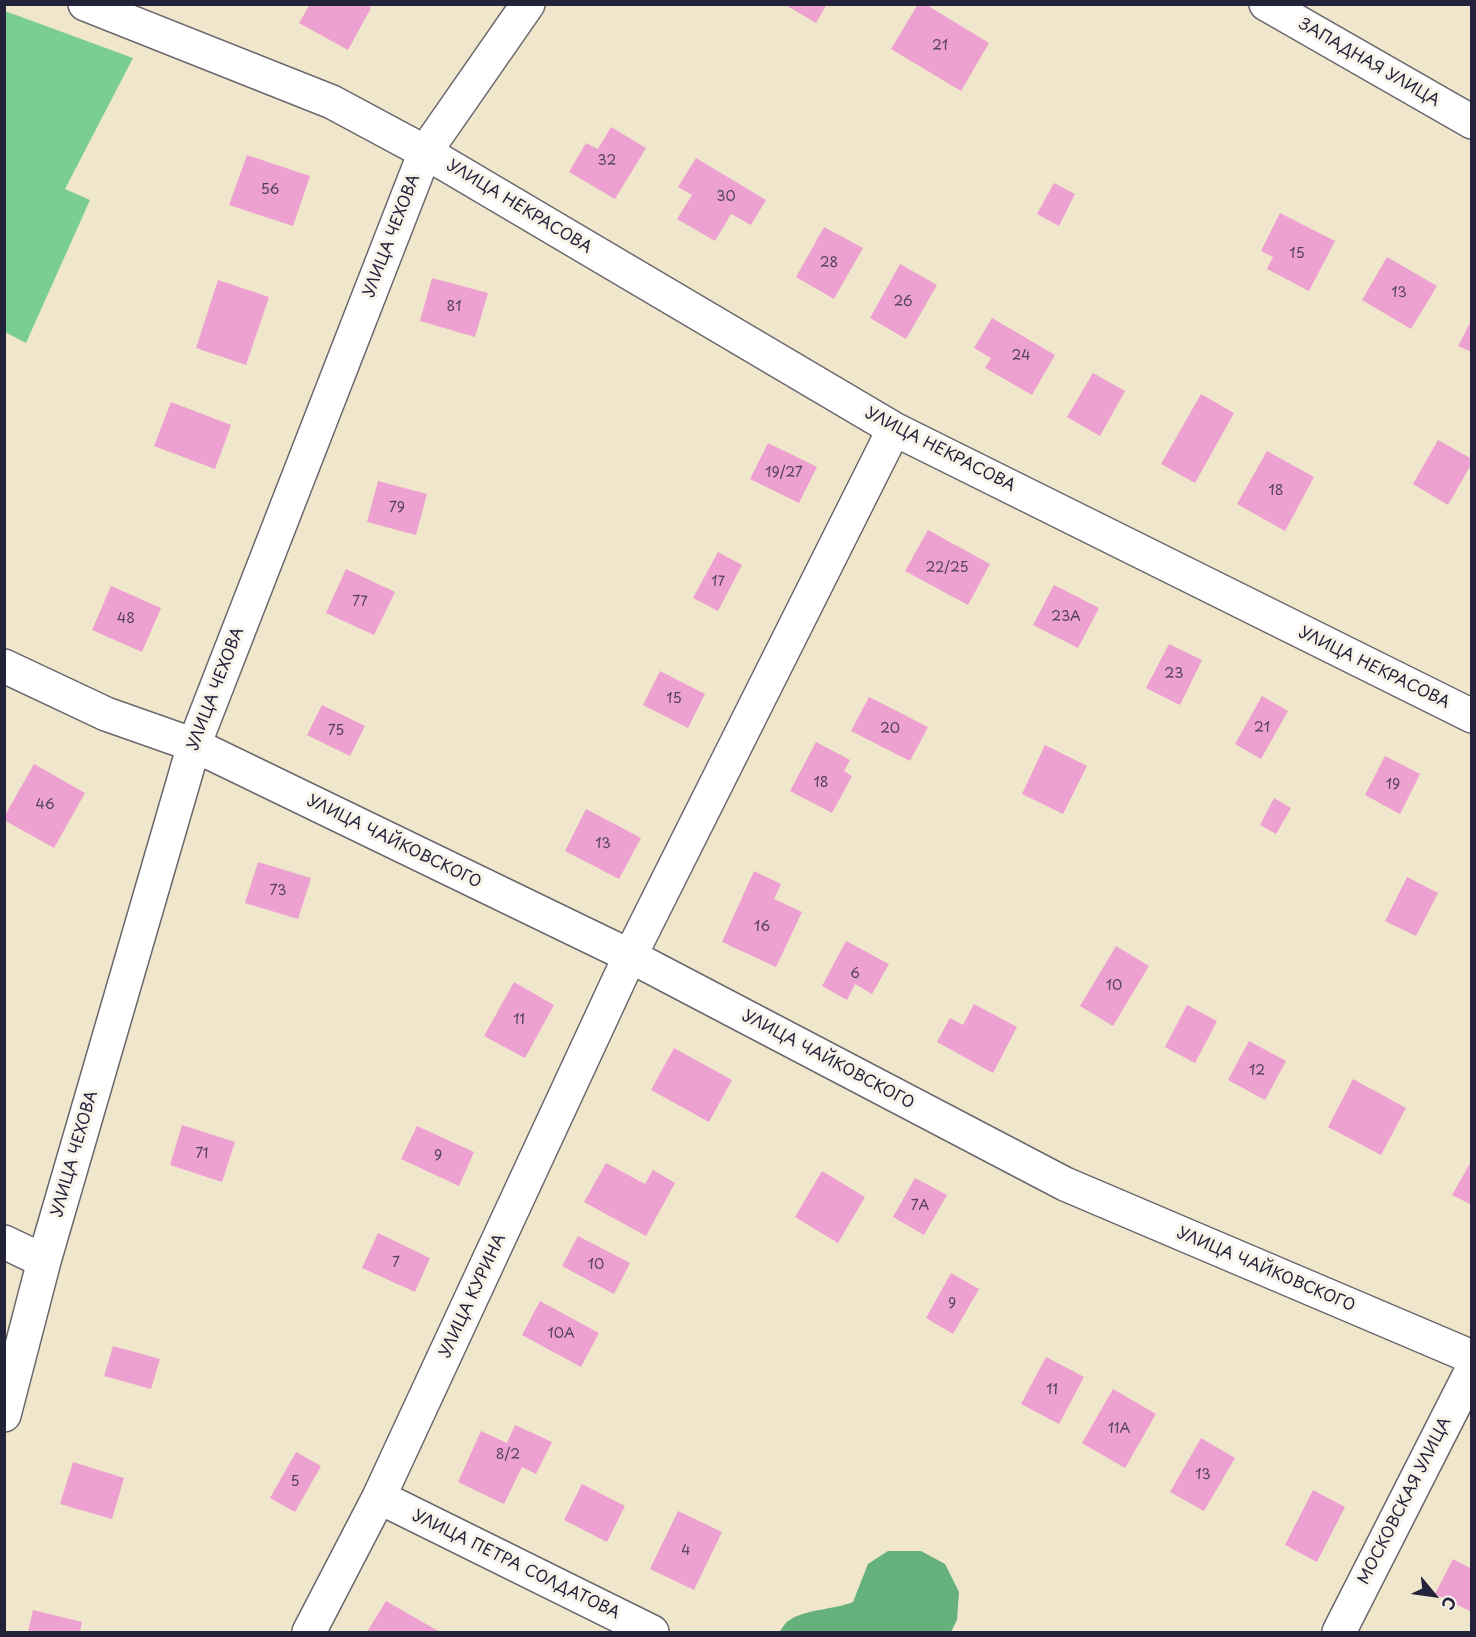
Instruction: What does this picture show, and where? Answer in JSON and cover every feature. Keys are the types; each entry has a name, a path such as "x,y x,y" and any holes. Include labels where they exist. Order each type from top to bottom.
{"street":[{"name":"УЛИЦА НЕКРАСОВА","path":"85,4 332,102 425,152 894,429 1472,716"},
{"name":"УЛИЦА ЧЕХОВА","path":"4,1415 44,1261 194,745 425,152 492,59 528,4"},
{"name":"ЗАПАДНАЯ УЛИЦА","path":"1266,4 1472,122"},
{"name":"УЛИЦА КУРИНА","path":"309,1632 379,1497 630,956 894,429"},
{"name":"УЛИЦА ЧАЙКОВСКОГО","path":"4,666 106,714 194,745 630,956 1065,1184 1472,1357"},
{"path":"4,1242 44,1261"},
{"name":"МОСКОВСКАЯ УЛИЦА","path":"1339,1632 1472,1370"},
{"name":"УЛИЦА ПЕТРА СОЛДАТОВА","path":"379,1497 652,1632"}],"green space":[{"path":"5,11 133,58 65,189 90,200 26,343 5,332"},
{"path":"888,1551 921,1551 945,1564 959,1592 957,1620 951,1632 779,1632 787,1622 795,1617 853,1602 868,1564"}],"building":[{"path":"310,4 366,4 371,8 348,50 299,23"},
{"path":"784,4 827,4 816,23"},
{"path":"918,4 925,4 989,43 961,91 891,49"},
{"path":"611,127 646,148 615,199 569,172 586,143 598,149"},
{"path":"247,155 310,176 293,226 229,205"},
{"path":"696,158 766,200 751,225 731,214 715,241 677,219 692,195 678,187"},
{"path":"1054,183 1075,194 1059,226 1037,214"},
{"path":"1280,213 1335,241 1309,291 1267,269 1273,257 1261,251"},
{"path":"824,227 863,248 834,299 796,277"},
{"path":"1387,257 1437,286 1411,329 1362,300"},
{"path":"900,264 937,285 906,339 870,318"},
{"path":"432,278 488,293 475,337 420,321"},
{"path":"218,280 269,297 246,365 196,348"},
{"path":"992,318 1055,355 1032,395 985,368 991,358 974,348"},
{"path":"1472,319 1472,352 1458,346"},
{"path":"1093,373 1125,391 1100,436 1067,417"},
{"path":"1201,394 1234,413 1195,483 1161,464"},
{"path":"171,402 231,425 215,469 154,446"},
{"path":"1438,440 1472,459 1472,463 1448,505 1413,484"},
{"path":"768,443 817,467 799,503 750,479"},
{"path":"1267,451 1314,477 1285,531 1237,504"},
{"path":"378,481 427,494 416,535 367,522"},
{"path":"928,530 990,564 968,605 905,571"},
{"path":"718,552 742,565 718,611 693,598"},
{"path":"346,569 395,592 374,635 326,613"},
{"path":"1054,585 1099,608 1078,648 1033,625"},
{"path":"111,586 161,608 142,652 92,630"},
{"path":"1169,644 1202,660 1180,705 1146,688"},
{"path":"660,671 705,694 688,728 643,705"},
{"path":"1262,696 1288,711 1261,759 1235,744"},
{"path":"869,697 928,727 910,761 851,731"},
{"path":"322,705 365,726 350,756 307,735"},
{"path":"816,742 850,760 844,771 852,776 832,813 790,791"},
{"path":"1045,745 1087,766 1063,814 1022,794"},
{"path":"1385,756 1420,774 1400,814 1365,795"},
{"path":"34,764 85,793 54,848 4,820"},
{"path":"1274,798 1291,808 1276,834 1260,825"},
{"path":"586,809 641,838 619,879 565,851"},
{"path":"258,862 311,878 298,919 245,903"},
{"path":"754,871 781,884 774,899 802,912 776,967 722,942"},
{"path":"1407,877 1438,893 1416,936 1385,921"},
{"path":"846,941 889,964 872,994 855,984 847,1000 822,986"},
{"path":"1116,946 1149,966 1113,1026 1080,1006"},
{"path":"514,982 554,1005 525,1058 484,1036"},
{"path":"974,1004 1017,1027 993,1073 937,1042 950,1018 963,1025"},
{"path":"1187,1005 1217,1021 1195,1063 1165,1047"},
{"path":"1249,1041 1286,1061 1265,1100 1228,1080"},
{"path":"674,1048 732,1080 709,1122 651,1090"},
{"path":"1353,1079 1406,1108 1381,1155 1328,1127"},
{"path":"182,1125 235,1142 222,1182 170,1165"},
{"path":"417,1126 474,1152 459,1186 401,1159"},
{"path":"1472,1160 1472,1205 1452,1195"},
{"path":"606,1163 645,1184 653,1170 675,1183 646,1236 584,1202"},
{"path":"822,1171 865,1197 838,1243 795,1217"},
{"path":"915,1178 947,1195 924,1235 893,1217"},
{"path":"378,1233 430,1258 415,1292 362,1268"},
{"path":"578,1236 630,1263 614,1294 562,1266"},
{"path":"951,1273 979,1289 953,1334 926,1318"},
{"path":"540,1301 599,1333 581,1367 522,1335"},
{"path":"113,1346 160,1359 151,1389 104,1376"},
{"path":"1046,1357 1084,1377 1059,1424 1021,1404"},
{"path":"1113,1389 1156,1414 1125,1468 1082,1443"},
{"path":"515,1425 552,1442 536,1474 522,1467 504,1504 458,1482 481,1431 507,1443"},
{"path":"1201,1438 1235,1458 1204,1511 1170,1492"},
{"path":"296,1452 321,1466 295,1512 270,1498"},
{"path":"73,1462 124,1478 112,1519 60,1504"},
{"path":"582,1484 625,1506 607,1542 564,1520"},
{"path":"1313,1490 1345,1507 1317,1562 1285,1545"},
{"path":"678,1511 722,1532 694,1590 650,1569"},
{"path":"1453,1559 1472,1569 1472,1612 1435,1594"},
{"path":"386,1601 440,1632 367,1632"},
{"path":"33,1610 82,1622 80,1632 28,1632"}]}
